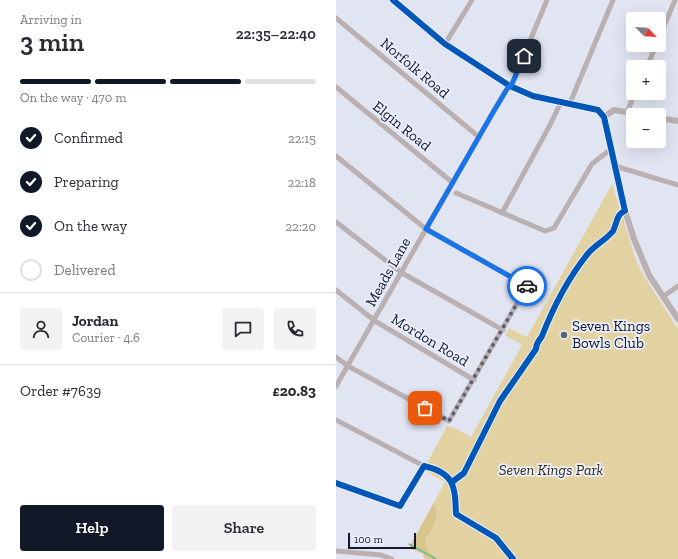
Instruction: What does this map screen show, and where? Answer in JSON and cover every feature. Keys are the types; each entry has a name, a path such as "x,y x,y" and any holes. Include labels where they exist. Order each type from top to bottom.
{"street":[{"path":"445,44 472,0"},
{"name":"Meads Lane","path":"336,386 375,321 479,137 510,86 547,0"},
{"path":"570,103 613,0"},
{"path":"666,21 675,0"},
{"path":"396,1 445,44 510,86 533,96 598,110 604,117 621,198 643,264 678,318"},
{"name":"Norfolk Road","path":"336,18 479,137"},
{"name":"Elgin Road","path":"336,87 453,183"},
{"path":"502,212 550,126 561,102"},
{"path":"604,117 614,110 626,112"},
{"path":"666,119 678,121"},
{"path":"456,193 545,231 554,228 592,164 611,149"},
{"path":"336,156 426,229 527,286 503,330 449,421 348,366 336,357"},
{"path":"615,166 678,185"},
{"path":"336,222 402,273 503,330"},
{"path":"664,296 678,286"},
{"name":"Mordon Road","path":"336,290 375,321 474,380"},
{"path":"336,420 424,466 400,506 336,483"},
{"path":"336,551 353,556 381,555 392,559"}],"green space":[{"name":"Seven Kings Park","path":"612,184 636,260 644,276 678,329 678,559 438,559 409,548 445,482 427,472 431,465 427,463 447,426 453,427 471,437 522,345 505,335 509,328 527,337"}],"shaded area":[{"path":"434,503 437,511 436,517 432,529 425,538 425,542 428,550 438,559 427,559 423,557 424,554 409,548"}],"waterway":[{"path":"409,544 436,559"}],"cycle path":[{"path":"393,0 445,44 510,86 533,96 598,110 604,117 625,211 618,217 613,231 589,252 579,265 556,305 536,349 500,401 464,473 452,482"},
{"path":"336,483 400,506 424,466 434,469 442,473 451,482 454,489 456,514 496,538 513,559"}],"way so far":[{"path":"425,408 449,421 503,330 527,286"}],"place":[{"name":"Seven Kings Bowls Club","path":"564,335"}],"route":[{"path":"524,56 512,84 507,89 495,109 426,229 527,286"}]}
